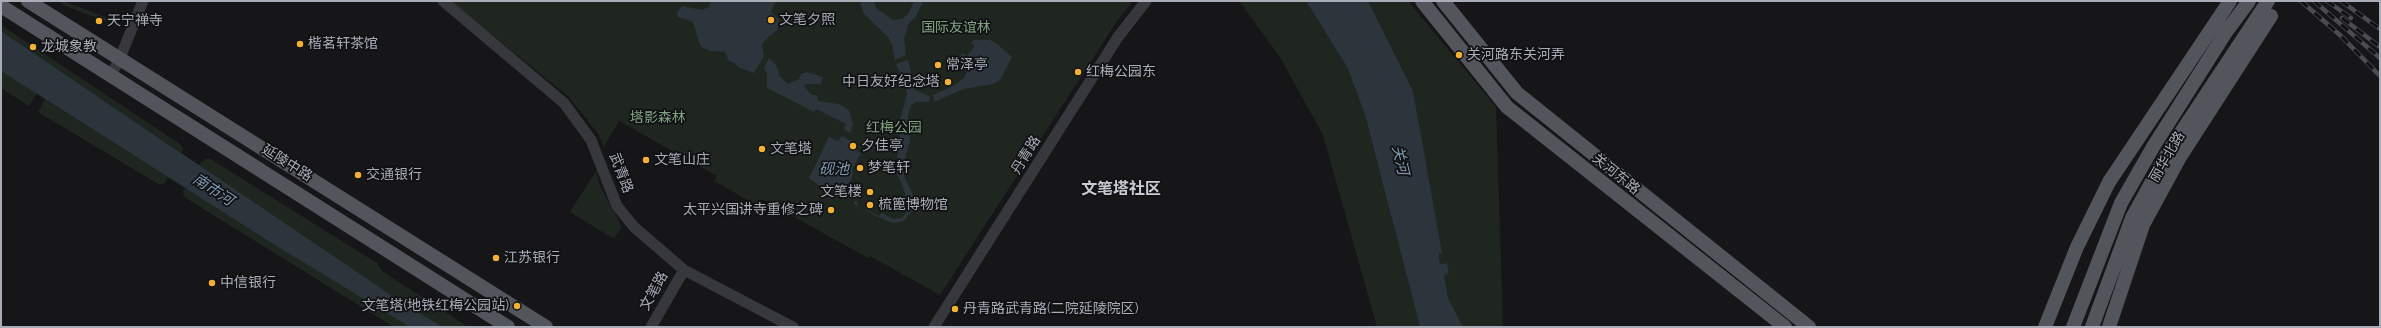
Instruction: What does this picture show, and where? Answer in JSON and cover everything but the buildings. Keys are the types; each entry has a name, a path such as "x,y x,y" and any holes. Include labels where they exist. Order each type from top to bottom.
{"main road":[{"name":"延陵中路","path":"28,1 546,327"},
{"name":"关河东路","path":"1422,1 1507,107 1785,327"},
{"name":"关河东路","path":"1442,1 1517,94 1810,327"},
{"path":"2045,327 2077,247 2109,182 2230,1"},
{"name":"丽华北路","path":"2073,327 2089,282 2121,203 2153,147 2226,32 2249,1"},
{"name":"丽华北路","path":"2092,327 2132,218 2170,149 2268,1"},
{"name":"延陵中路","path":"1,6 508,327"},
{"path":"2109,327 2143,225 2180,157 2271,16"}],"street":[{"path":"111,75 120,58 143,1"},
{"name":"武青路","path":"443,1 564,103 591,140 618,206 634,227 684,270 793,327"},
{"name":"丹青路","path":"934,327 1118,37 1146,1"},
{"name":"文笔路","path":"651,327 684,270"}],"green space":[{"path":"63,1 108,18 107,22 61,4"},
{"name":"红梅公园","path":"450,1 1133,1 1117,21 940,295 870,256 868,258 762,199 758,206 714,181 717,176 619,121 604,147 599,135 569,97"},
{"path":"1239,1 1306,1 1347,67 1365,115 1420,327 1377,327 1323,135 1280,57"},
{"path":"1368,1 1408,1 1496,107 1503,327 1463,327 1448,298 1443,274 1449,273 1447,263 1440,264 1439,253 1441,253 1413,91"},
{"path":"1,25 180,144 183,148 182,153 1,31"},
{"path":"1,71 37,93 29,106 1,88"},
{"path":"45,99 168,177 165,183 160,185 38,112"},
{"path":"209,158 377,263 382,271 468,327 394,327 184,197 183,191 202,161"},
{"path":"596,171 600,186 622,227 614,239 570,212"}],"water":[{"path":"711,1 779,1 774,4 771,12 779,20 777,30 765,40 762,45 764,56 754,73 738,67 735,63 729,61 725,52 711,51 703,48 700,45 693,22 678,17 677,12 682,6 702,10 709,7"},
{"path":"860,1 874,1 876,8 893,20 902,19 908,14 914,1 923,1 915,18 909,23 904,39 906,55 895,60 892,45 888,37 864,14"},
{"name":"关河","path":"1306,1 1368,1 1413,91 1442,253 1439,253 1440,264 1447,263 1449,273 1444,275 1448,298 1463,327 1420,327 1365,115 1347,67"},
{"name":"南市河","path":"1,31 407,306 443,327 410,327 275,245 1,71"},
{"path":"974,40 990,40 996,43 1012,57 1000,80 993,84 964,89 934,102 933,95 953,86 964,78 968,69 960,56 962,53 967,56 975,46 971,43"},
{"path":"769,58 776,65 780,76 788,84 799,79 801,74 807,72 823,77 821,84 806,84 804,87 812,95 817,95 818,101 839,104 849,110 853,125 850,133 844,130 846,124 816,109 814,112 767,88 767,74 764,67"},
{"path":"908,60 915,90 929,96 930,102 916,102 911,105 908,115 910,140 904,162 897,158 900,137 898,128 907,94 904,82 896,64"},
{"name":"砚池","path":"842,136 852,142 850,146 861,153 853,168 852,179 846,188 845,196 828,188 823,188 809,178 829,137 838,141"},
{"path":"897,164 904,168 904,176 915,199 912,211 904,221 893,223 878,217 854,204 854,201 857,201 858,206 879,216 882,213 893,219 902,218 906,213 908,206 903,187 897,174"}],"railway":[{"path":"2301,1 2341,36 2380,76"},
{"path":"2314,1 2380,58"},
{"path":"2327,1 2351,18"},
{"path":"2341,1 2380,29"},
{"path":"2342,18 2380,47"}],"place":[{"name":"文笔夕照","path":"771,20"},
{"name":"天宁禅寺","path":"99,21"},
{"name":"楷茗轩茶馆","path":"300,44"},
{"name":"龙城象教","path":"33,47"},
{"name":"关河路东关河弄","path":"1459,55"},
{"name":"常泽亭","path":"938,65"},
{"name":"红梅公园东","path":"1078,72"},
{"name":"中日友好纪念塔","path":"948,82"},
{"name":"夕佳亭","path":"853,146"},
{"name":"文笔塔","path":"762,149"},
{"name":"文笔山庄","path":"646,160"},
{"name":"梦笔轩","path":"860,168"},
{"name":"交通银行","path":"358,175"},
{"name":"文笔楼","path":"870,192"},
{"name":"梳篦博物馆","path":"870,205"},
{"name":"太平兴国讲寺重修之碑","path":"831,210"},
{"name":"江苏银行","path":"496,258"},
{"name":"中信银行","path":"212,283"},
{"name":"文笔塔(地铁红梅公园站)","path":"517,306"},
{"name":"丹青路武青路(二院延陵院区)","path":"955,309"}],"district":[{"name":"文笔塔社区","path":"1121,189"}],"park label":[{"name":"国际友谊林","path":"956,28"},
{"name":"塔影森林","path":"658,118"}]}
